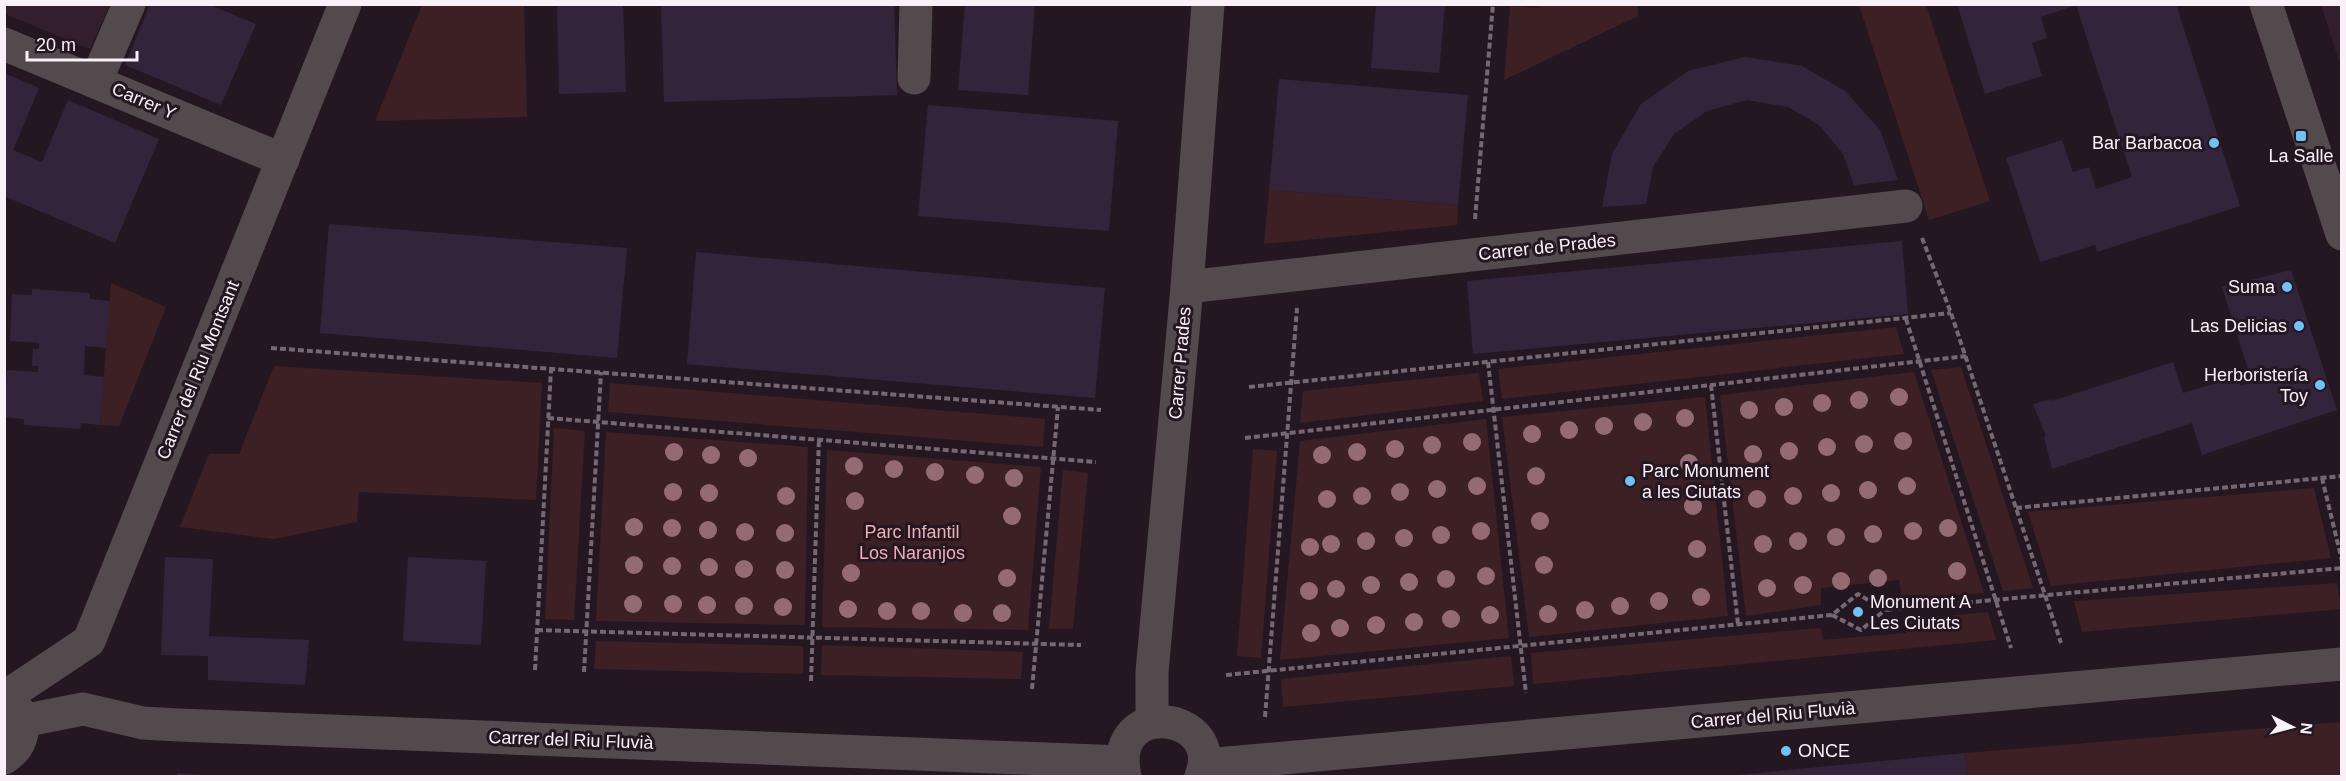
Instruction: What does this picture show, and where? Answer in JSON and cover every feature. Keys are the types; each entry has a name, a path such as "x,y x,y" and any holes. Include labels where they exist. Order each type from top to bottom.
{"street":[{"path":"96,81 129,4"},
{"name":"Carrer del Riu Montsant","path":"11,705 89,641 345,4"},
{"path":"914,78 916,4"},
{"name":"Carrer Prades","path":"1152,722 1152,672 1187,287 1208,4"},
{"path":"2266,4 2342,234"},
{"name":"Carrer Y","path":"4,44 283,160"},
{"name":"Carrer de Prades","path":"1187,287 1906,206"},
{"name":"Carrer del Riu Fluvià","path":"1203,771 2342,664"},
{"path":"4,758 19,743 11,705"},
{"name":"Carrer del Riu Fluvià","path":"11,705 83,709 144,723 178,725 1124,769"},
{"path":"1124,769 1125,746 1134,733 1152,722 1178,723 1191,732 1200,745 1203,771"}],"path":[{"path":"1474,228 1493,4"},
{"path":"1921,234 1966,356 2061,643"},
{"path":"1265,717 1298,300"},
{"path":"1249,387 1951,313"},
{"path":"1906,319 2011,648"},
{"path":"271,348 1101,410"},
{"path":"1245,438 1966,356"},
{"path":"1488,362 1526,693"},
{"path":"535,670 551,369"},
{"path":"584,672 601,372"},
{"path":"1711,385 1738,624"},
{"path":"1032,689 1058,407"},
{"path":"548,418 1096,462"},
{"path":"811,681 819,438"},
{"path":"2016,508 2342,476"},
{"path":"2322,478 2342,561"},
{"path":"1226,675 1832,615 1861,630 1885,610 2342,568"},
{"path":"1832,615 1858,594 1885,610"},
{"path":"537,630 1081,645"}],"shaded area":[{"path":"4,5 110,5 90,49 5,14"},
{"path":"2321,5 2341,5 2341,67"}],"green space":[{"path":"1540,4 1637,5 1638,16 1504,80 1510,6 1539,8"},
{"path":"422,5 524,5 527,117 375,121"},
{"path":"1859,5 1926,5 1990,201 1929,220"},
{"path":"1269,190 1458,205 1457,225 1264,244"},
{"path":"111,283 166,307 119,426 100,425"},
{"path":"1896,327 1904,354 1502,399 1498,369"},
{"path":"274,366 542,383 536,500 359,492 357,522 274,539 180,527 209,454 239,454"},
{"path":"1961,367 2033,588 2003,591 1931,370"},
{"path":"1914,372 1984,593 1902,599 1899,580 1821,588 1821,605 1746,616 1720,395"},
{"path":"1479,373 1483,401 1300,423 1303,391"},
{"path":"610,383 1045,419 1043,447 608,412"},
{"path":"1705,397 1728,616 1529,637 1502,417"},
{"path":"1486,419 1509,638 1280,660 1300,441"},
{"path":"554,428 585,431 574,620 545,619"},
{"path":"606,432 808,447 805,625 596,621"},
{"path":"1253,449 1277,451 1261,658 1237,656"},
{"name":"Parc Infantil Los Naranjos","path":"827,450 1041,467 1028,630 822,627"},
{"path":"1063,470 1088,473 1073,629 1049,629"},
{"path":"2314,488 2331,558 2051,586 2028,512"},
{"path":"2337,583 2341,609 2082,632 2074,601"},
{"path":"1988,612 1996,640 1533,684 1531,653 1821,628 1823,640 1906,633 1906,620"},
{"path":"596,641 803,646 803,674 594,669"},
{"path":"822,645 1023,652 1021,679 821,675"},
{"path":"1511,656 1514,686 1283,707 1281,679"},
{"path":"2341,722 2341,776 1967,776 1965,753"}],"building":[{"path":"150,4 208,4 256,24 221,105 125,65"},
{"path":"557,4 623,4 626,92 559,94"},
{"path":"661,4 894,4 897,95 664,102"},
{"path":"965,4 1035,4 1028,95 958,90"},
{"path":"1376,4 1445,4 1439,73 1371,68"},
{"path":"1957,4 2176,4 2240,206 2097,252 2095,245 2040,262 2006,158 2062,140 2073,172 2089,167 2096,189 2132,177 2076,5 2041,17 2047,38 2032,43 2042,76 1985,94"},
{"path":"1745,57 1802,66 1845,91 1880,130 1898,180 1854,185 1843,154 1819,125 1788,107 1747,100 1707,111 1674,134 1653,167 1646,204 1602,207 1612,154 1641,104 1688,71"},
{"path":"4,73 39,88 13,150 42,162 68,100 159,139 115,243 4,196"},
{"path":"1279,79 1468,95 1458,205 1269,190"},
{"path":"928,105 1118,121 1109,231 918,216"},
{"path":"329,224 627,248 617,358 320,333"},
{"path":"1902,241 1908,314 1473,354 1467,281"},
{"path":"696,252 1105,288 1095,398 687,364"},
{"path":"2291,270 2337,410 2202,455 2192,423 2052,469 2044,437 2046,436 2033,404 2052,399 2052,401 2173,362 2183,393 2237,377 2240,386 2252,382 2222,287"},
{"path":"32,289 90,293 90,299 110,301 106,348 85,346 84,375 104,377 100,425 81,423 80,429 24,425 24,419 4,417 7,370 38,372 38,366 32,366 33,349 39,349 39,343 10,341 12,294 32,295"},
{"path":"165,557 213,559 209,636 309,640 305,685 208,680 208,656 161,655"},
{"path":"408,557 486,561 481,645 403,641"},
{"path":"1965,753 1967,776 1738,776 1738,775"},
{"path":"177,773 205,775 205,776 177,776"}],"place":[{"name":"La Salle","path":"2301,136"},
{"name":"Bar Barbacoa","path":"2214,143"},
{"name":"Suma","path":"2287,287"},
{"name":"Las Delicias","path":"2299,326"},
{"name":"Herboristería Toy","path":"2320,385"},
{"name":"Parc Monument a les Ciutats","path":"1630,481"},
{"name":"Monument A Les Ciutats","path":"1858,612"},
{"name":"ONCE","path":"1786,751"}]}
